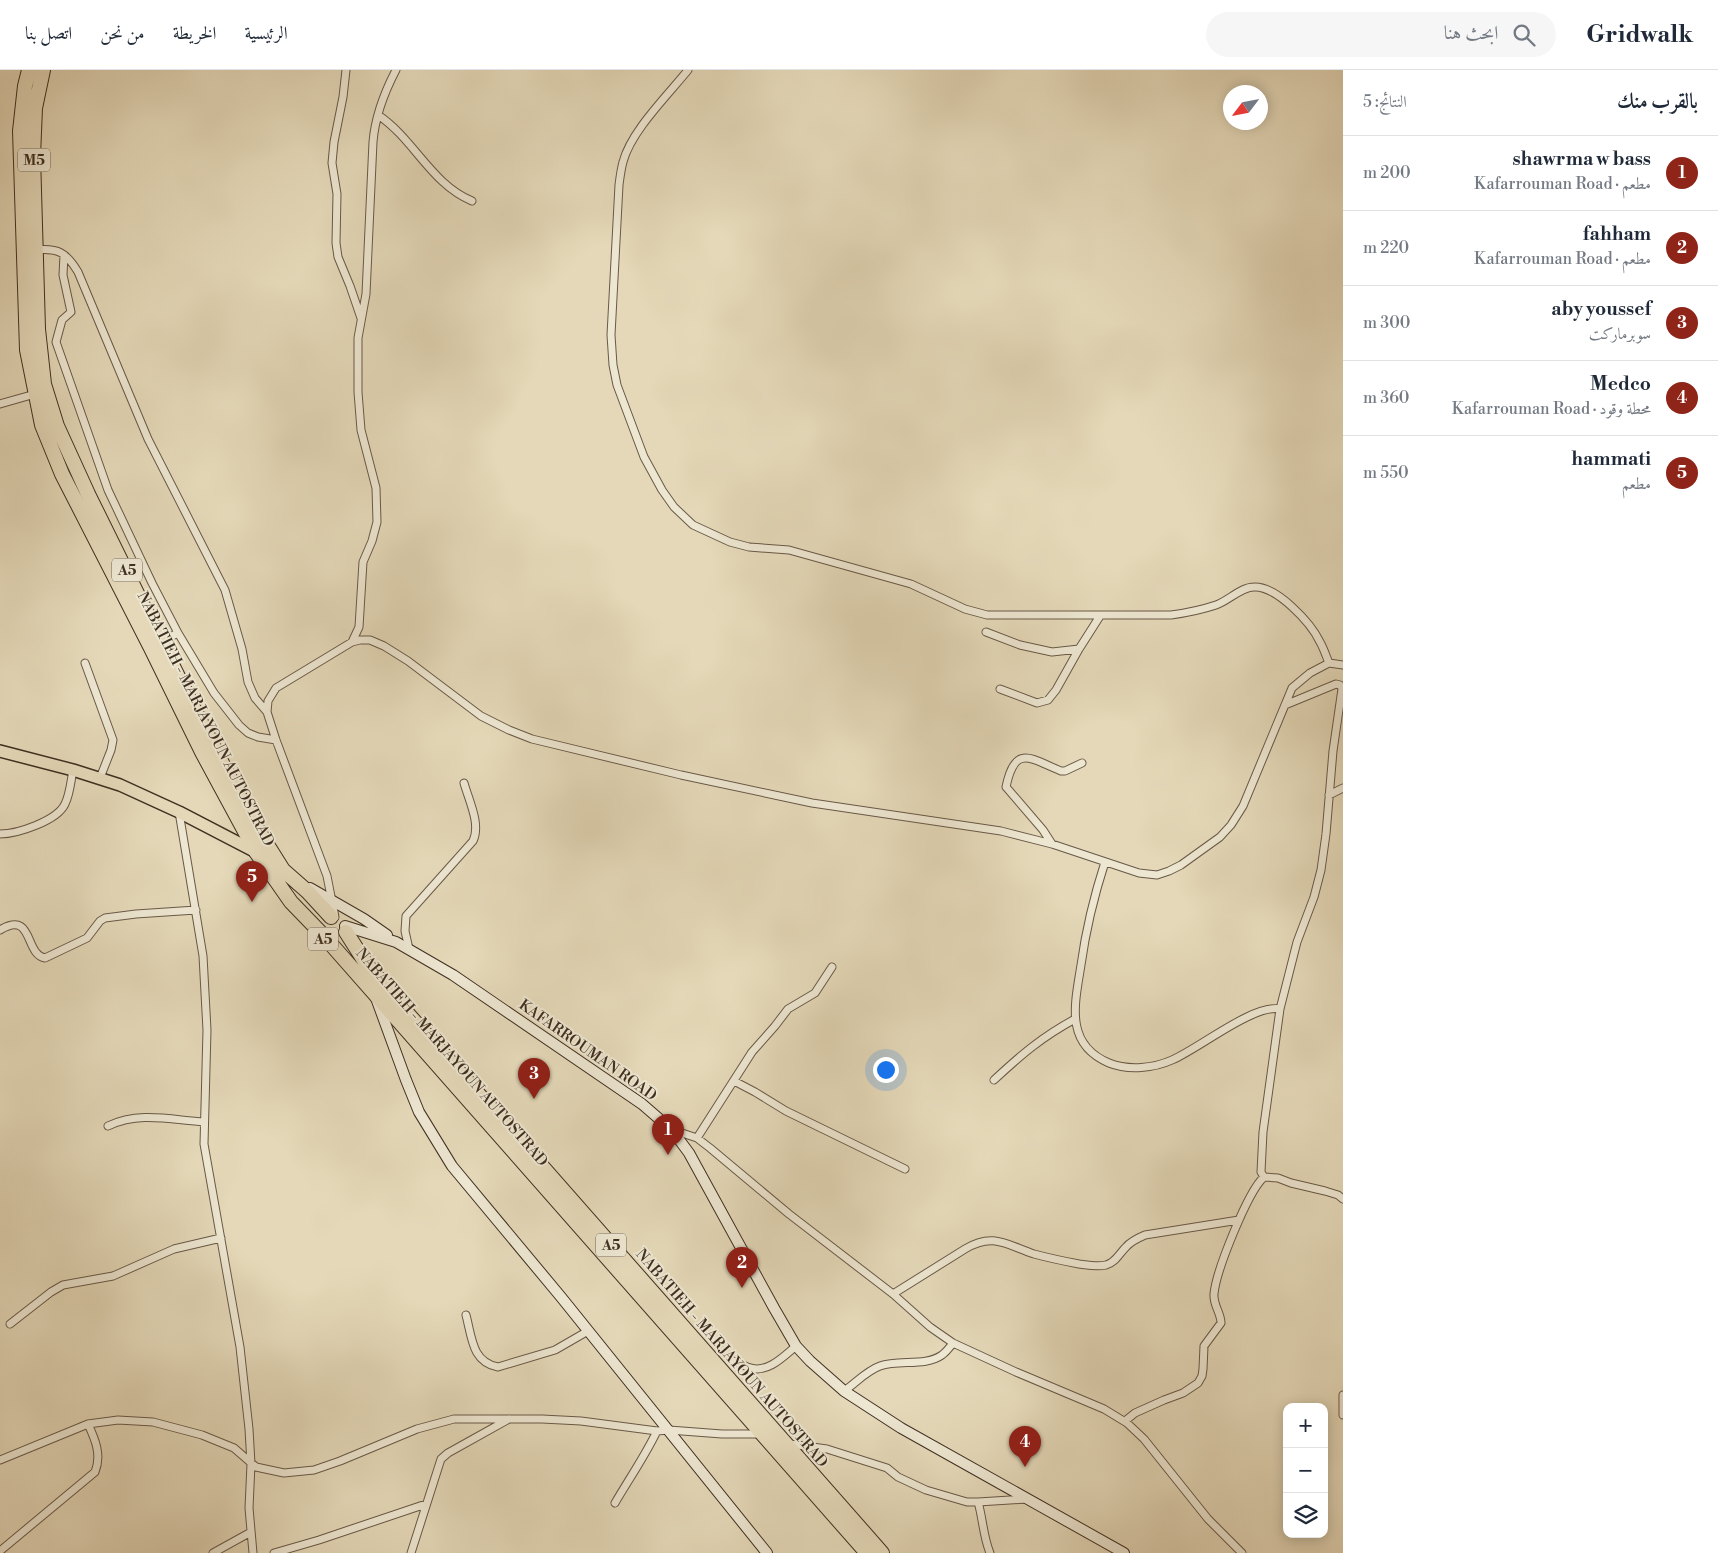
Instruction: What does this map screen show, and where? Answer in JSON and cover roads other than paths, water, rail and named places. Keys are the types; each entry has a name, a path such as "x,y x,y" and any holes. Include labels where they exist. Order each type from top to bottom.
{"highway":[{"name":"NABATIEH - MARJAYOUN AUTOSTRAD","path":"30,70 25,86 20,131 29,249 44,384 57,426 88,494 193,707 251,819 289,874 339,923 367,965 408,1014 882,1553"},
{"name":"NABATIEH - MARJAYOUN AUTOSTRAD","path":"43,70 35,108 27,350 42,425 62,474 206,760 256,852 291,902 320,932"},
{"name":"A5","path":"327,919 339,923 338,942 330,943 323,939 320,932 321,924 327,919"},
{"name":"NABATIEH - MARJAYOUN AUTOSTRAD","path":"330,943 866,1553"}],"main road":[{"path":"0,751 100,778 179,812 256,852 333,903 364,919 396,942"},
{"name":"KAFARROUMAN ROAD","path":"339,923 396,942 453,975 642,1104 672,1130 689,1153 796,1346 844,1391 924,1442 1124,1553"},
{"path":"375,994 406,1080 427,1127 452,1166 669,1430 767,1553"}],"street":[{"path":"346,70 332,163 337,194 336,243 338,257 353,293 361,321"},
{"path":"352,642 359,627 363,562 372,541 377,522 376,488 364,442 359,410 358,338 366,294 373,142 378,115 387,86 396,70"},
{"path":"688,70 643,124 628,148 623,162 619,185 611,335 613,365 617,386 644,457 662,490 674,507 693,525 723,539 749,548 789,550 911,584 965,609 987,614 1171,615 1194,612 1217,605 1254,586 1275,593 1292,607 1320,640 1329,663"},
{"path":"378,115 400,134 430,170 447,186 463,198 472,201"},
{"path":"29,249 59,251 70,259 86,288 148,439 225,590 242,648 248,682 254,698 268,712"},
{"path":"64,255 63,275 70,312 62,320 56,342 108,490 140,559 178,633 214,693 238,725 248,733 276,740"},
{"path":"0,404 35,394"},
{"path":"1000,689 1037,703 1048,700 1056,690 1100,616"},
{"path":"986,632 1020,645 1052,652 1079,649"},
{"path":"162,641 178,633"},
{"path":"339,923 327,876 276,740 268,712 268,702 276,688 352,642 370,640 384,646 408,661 481,716 509,730 553,745 812,803 979,827 1052,844 1139,873 1157,875 1181,865 1220,837 1232,825 1243,806 1292,688 1310,673 1329,663 1343,665"},
{"path":"85,663 113,740 100,778"},
{"path":"1264,1177 1261,1172 1263,1132 1280,1008 1297,942 1318,884 1325,843 1333,751 1342,689 1340,685 1336,684 1285,705"},
{"path":"1052,844 1043,830 1007,788 1010,773 1015,762 1022,758 1034,760 1061,772 1082,763"},
{"path":"0,834 29,828 44,822 61,810 66,804 73,770"},
{"path":"409,949 404,925 406,916 473,841 476,834 476,826 464,783"},
{"path":"1329,795 1343,788"},
{"path":"179,812 203,956 207,1059 204,1122 206,1157 214,1190 226,1272 240,1347 251,1464 248,1500 253,1553"},
{"path":"1105,862 1092,901 1084,936 1074,999 1075,1019 1082,1040 1099,1058 1114,1065 1129,1067 1152,1066 1172,1060 1206,1042 1233,1024 1258,1012 1280,1008"},
{"path":"0,930 14,925 21,926 41,958 45,958 87,938 105,918 196,910"},
{"path":"697,1138 752,1052 788,1009 815,994 832,967"},
{"path":"994,1080 1028,1049 1075,1019"},
{"path":"734,1081 786,1111 905,1169"},
{"path":"108,1126 126,1118 136,1117 158,1117 204,1122"},
{"path":"672,1130 697,1138 810,1231 893,1294 930,1327 954,1343 1016,1372 1104,1409 1124,1421 1144,1439 1208,1519 1242,1553"},
{"path":"1264,1177 1278,1178 1326,1191 1343,1199"},
{"path":"1124,1421 1135,1413 1189,1390 1202,1376 1204,1346 1221,1323 1214,1302 1216,1281 1239,1220 1254,1191 1264,1177"},
{"path":"893,1294 974,1243 982,1241 1003,1241 1058,1261 1105,1266 1113,1262 1126,1246 1145,1235 1239,1220"},
{"path":"10,1324 63,1285 113,1276 174,1249 222,1238"},
{"path":"466,1315 473,1342 480,1358 489,1365 498,1367 554,1350 588,1331"},
{"path":"844,1391 868,1372 880,1366 930,1360 942,1355 954,1343"},
{"path":"733,1361 740,1362 750,1368 764,1368 778,1361 796,1346"},
{"path":"1343,1395 1343,1415"},
{"path":"0,1460 88,1424 118,1420 153,1422 228,1445 234,1448 251,1464 284,1473 314,1470 430,1424 454,1419 581,1421 657,1431 762,1434"},
{"path":"411,1553 441,1459 448,1453 509,1419"},
{"path":"0,1551 94,1472 98,1465 96,1444 88,1424"},
{"path":"615,1503 628,1479 649,1448 657,1431"},
{"path":"784,1442 797,1446 827,1449 887,1468 898,1477 926,1490 967,1502 1029,1499"},
{"path":"978,1502 984,1536 990,1553"},
{"path":"274,1553 426,1504"},
{"path":"213,1553 251,1532"}],"place":[{"name":"hammati","path":"252,902"},
{"name":"aby youssef","path":"534,1099"},
{"name":"shawrma w bass","path":"668,1155"},
{"name":"fahham","path":"742,1288"},
{"name":"Medco","path":"1025,1467"}]}
